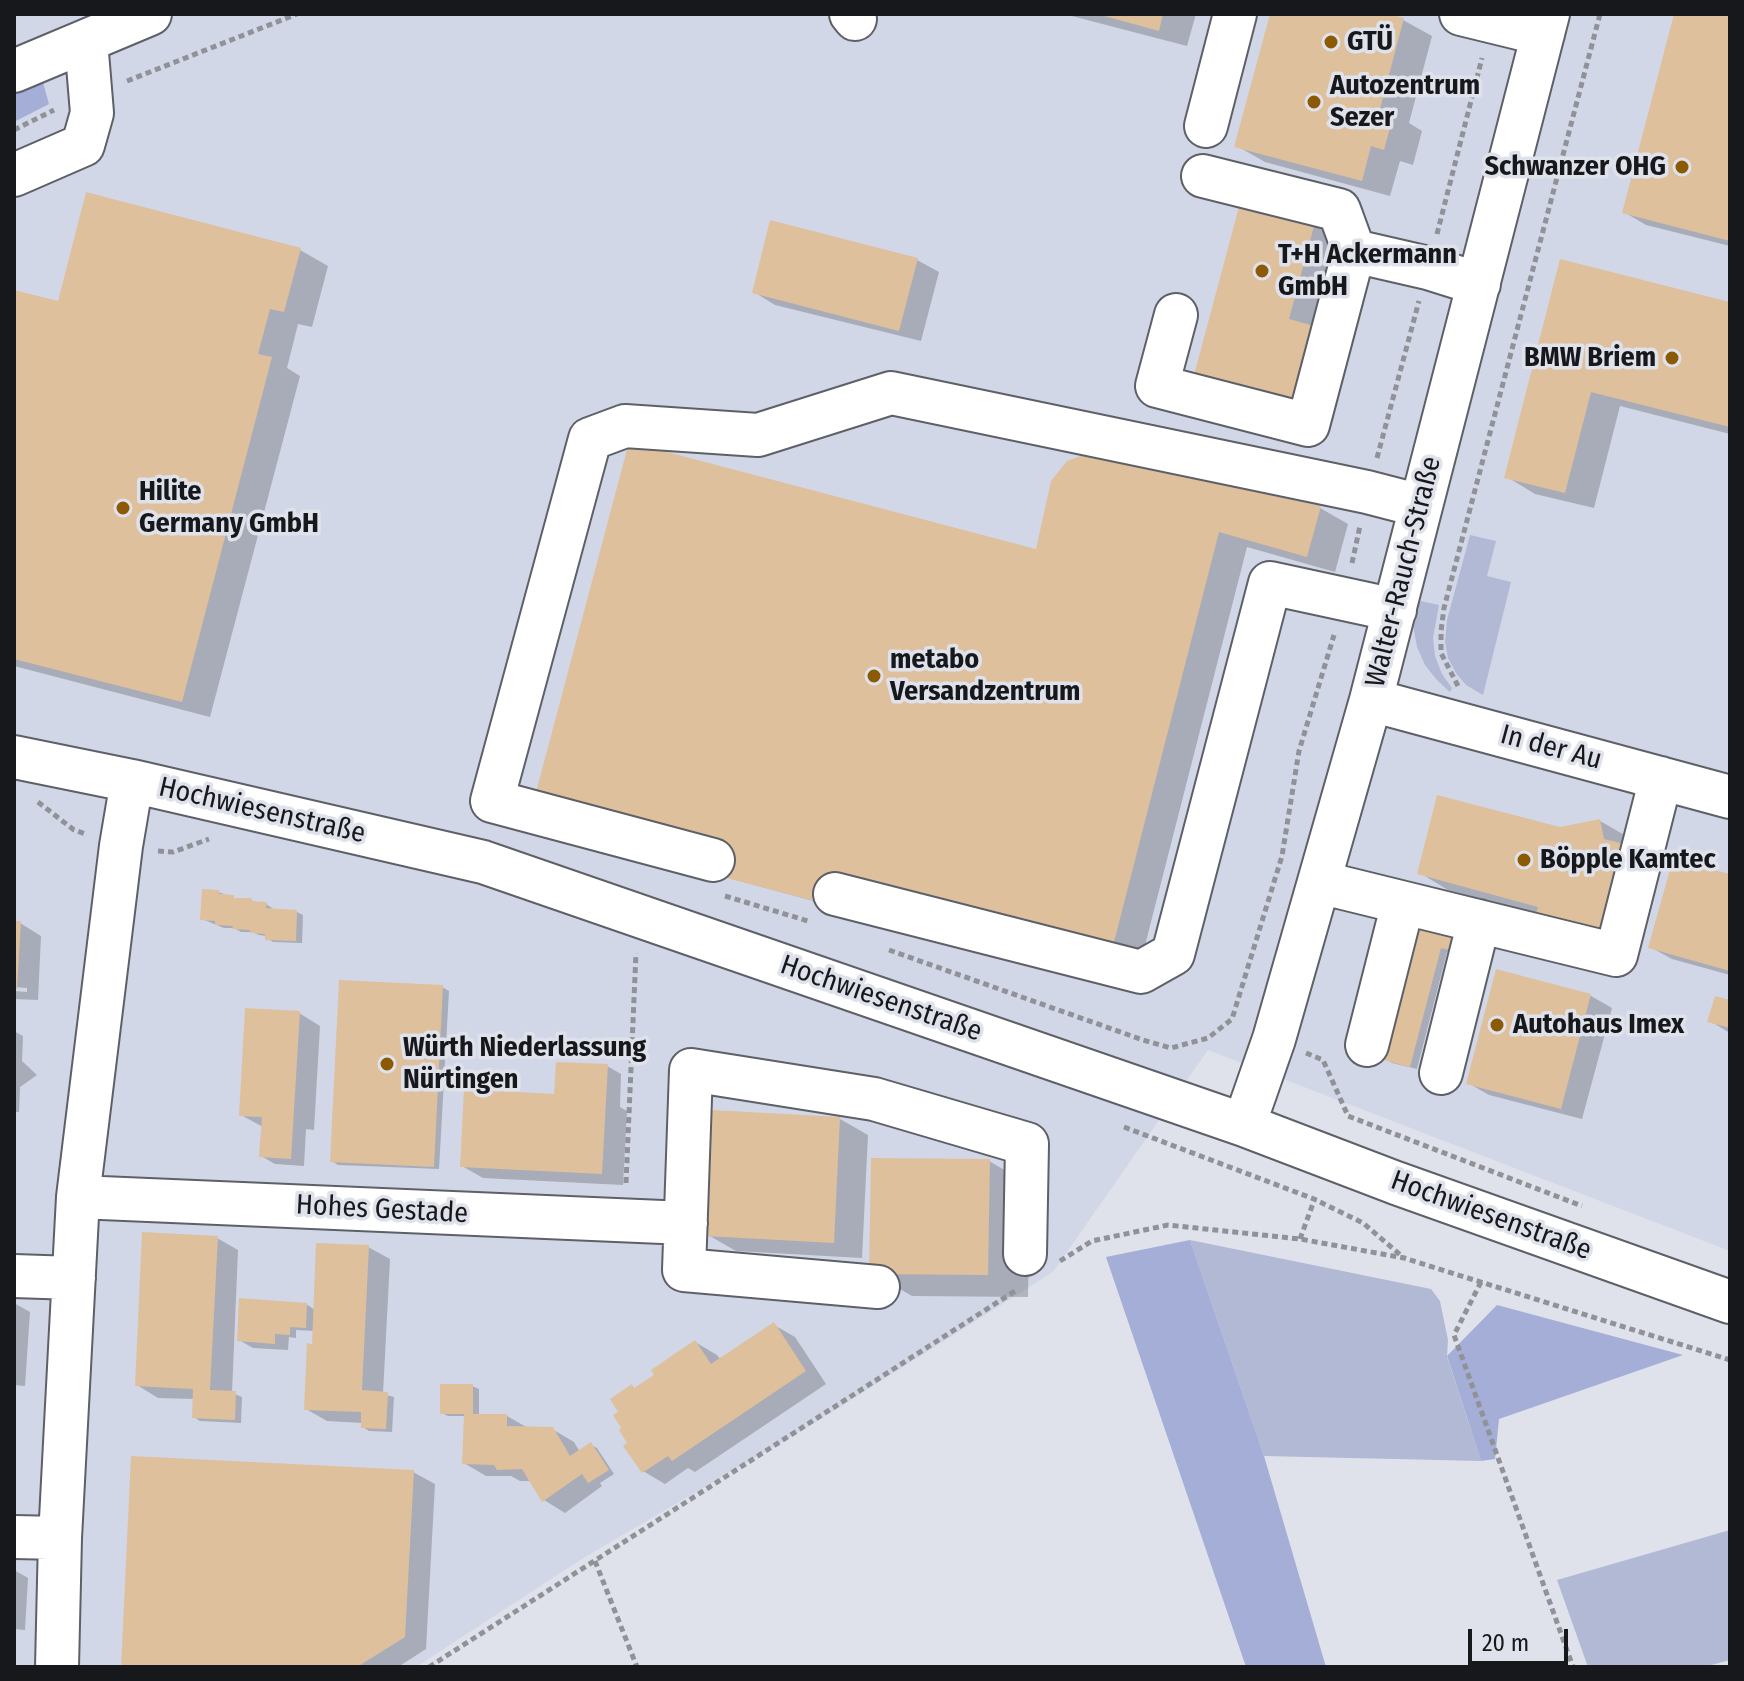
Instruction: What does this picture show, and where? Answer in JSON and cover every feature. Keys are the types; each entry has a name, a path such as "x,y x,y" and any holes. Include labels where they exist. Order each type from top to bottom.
{"street":[{"path":"1206,126 1235,14"},
{"path":"1461,14 1546,24"},
{"path":"14,71 140,16"},
{"name":"Walter-Rauch-Straße","path":"1244,1125 1274,1039 1371,700 1546,24"},
{"path":"14,175 83,145 92,113 86,41"},
{"path":"1176,315 1157,386 1308,425 1354,251 1339,210 1203,176"},
{"path":"1354,251 1428,268 1479,284"},
{"path":"713,860 492,801 590,439 625,426 758,435 891,393 1367,492 1421,506"},
{"path":"835,894 1141,972 1173,954 1270,583 1395,610"},
{"name":"In der Au","path":"1371,700 1730,797"},
{"name":"Hochwiesenstraße","path":"14,757 483,862 1244,1125 1730,1302"},
{"path":"1319,882 1616,955 1661,778"},
{"path":"57,1667 60,1538 78,1197 121,846 132,781"},
{"path":"1367,1045 1403,903"},
{"path":"1441,1073 1479,921"},
{"path":"878,1287 684,1270 691,1070 874,1099 1027,1144 1034,1268"},
{"name":"Hohes Gestade","path":"78,1197 686,1223"},
{"path":"14,1276 74,1278"},
{"path":"14,1537 60,1538"}],"path":[{"path":"14,130 37,117 297,14"},
{"path":"1475,728 1441,653 1444,608 1600,14"},
{"path":"26,800 38,802 74,830 121,846 173,852 213,837"},
{"path":"624,1221 636,952 651,957"},
{"path":"1348,1116 1583,1206"},
{"path":"1123,1127 1314,1199 1363,1223 1404,1258"},
{"path":"1300,1239 1314,1199"},
{"path":"429,1667 595,1561 1034,1268 1092,1241 1168,1225 1300,1239 1404,1258 1730,1360"},
{"path":"1481,1282 1454,1335 1573,1667"},
{"path":"595,1561 637,1667"}],"shaded area":[{"path":"14,14 1730,14 1730,1251 1208,1050 1053,1272 816,1422 585,1557 416,1667 14,1667"},
{"path":"42,79 49,104 14,122 14,94"},
{"path":"1470,535 1496,541 1487,576 1511,582 1483,695 1466,685 1456,673 1448,658 1445,642 1447,620"},
{"path":"1416,600 1439,605 1433,638 1435,656 1452,688 1450,692 1425,665 1417,647 1413,625"},
{"path":"1190,1240 1431,1289 1440,1301 1448,1340 1447,1357 1481,1461 1264,1456"},
{"path":"1190,1240 1264,1456 1326,1667 1246,1667 1106,1257"},
{"path":"1497,1305 1683,1355 1499,1419 1495,1459 1481,1461 1447,1356"},
{"path":"1730,1530 1730,1660 1704,1667 1588,1667 1557,1580"}],"building":[{"path":"1097,14 1163,14 1159,31"},
{"name":"Autozentrum Sezer","path":"1270,14 1388,14 1404,18 1380,109 1394,113 1384,150 1371,146 1362,181 1234,147"},
{"name":"Schwanzer OHG","path":"1674,14 1730,14 1730,241 1622,213"},
{"name":"Hilite Germany GmbH","path":"86,192 301,248 284,312 270,309 258,354 272,357 182,702 14,659 14,290 58,301"},
{"name":"T+H Ackermann GmbH","path":"1240,203 1315,222 1289,319 1314,326 1295,401 1194,375"},
{"path":"770,220 918,258 899,331 752,293"},
{"path":"1560,259 1730,302 1730,427 1591,392 1565,493 1504,478"},
{"name":"metabo Versandzentrum","path":"629,442 1036,549 1051,481 1067,461 1099,449 1321,506 1307,557 1219,532 1113,946 834,874 826,904 723,877 731,847 535,796"},
{"name":"Böpple Kamtec","path":"1437,795 1560,827 1600,819 1604,839 1632,846 1608,937 1535,918 1538,907 1417,874"},
{"path":"1673,859 1730,874 1730,971 1648,948"},
{"path":"202,889 219,890 219,894 234,895 234,898 267,902 266,908 297,910 296,941 265,940 265,934 200,920"},
{"path":"1420,917 1473,930 1467,954 1441,948 1410,1067 1383,1060"},
{"path":"14,921 21,921 17,989 14,989"},
{"path":"1496,969 1591,994 1561,1109 1466,1084"},
{"name":"Würth Niederlassung Nürtingen","path":"339,980 443,985 434,1167 330,1162"},
{"path":"1715,996 1730,1000 1730,1028 1707,1022"},
{"path":"245,1008 300,1011 291,1159 259,1157 262,1117 239,1116"},
{"path":"556,1062 608,1064 602,1174 460,1167 464,1089 554,1094"},
{"path":"712,1110 840,1117 834,1243 706,1236"},
{"path":"871,1158 990,1159 988,1275 869,1274"},
{"path":"142,1232 218,1236 210,1390 236,1391 235,1420 192,1418 193,1389 135,1386"},
{"path":"316,1243 369,1245 362,1390 388,1392 386,1429 361,1428 361,1412 304,1410 307,1343 312,1344"},
{"path":"239,1298 307,1303 306,1328 290,1327 290,1335 275,1334 275,1344 237,1341"},
{"path":"774,1322 806,1371 672,1461 668,1456 642,1473 623,1446 627,1443 613,1415 618,1412 610,1399 632,1384 634,1388 654,1375 651,1370 695,1340 711,1364"},
{"path":"440,1384 473,1384 473,1414 507,1414 507,1426 553,1427 570,1456 591,1442 609,1470 588,1483 582,1474 542,1502 522,1469 497,1470 494,1465 462,1464 464,1414 440,1414"},
{"path":"131,1456 414,1470 405,1637 357,1667 121,1667"}],"place":[{"name":"GTÜ","path":"1331,42"},
{"name":"Autozentrum Sezer","path":"1314,102"},
{"name":"Schwanzer OHG","path":"1682,167"},
{"name":"T+H Ackermann GmbH","path":"1262,271"},
{"name":"BMW Briem","path":"1672,358"},
{"name":"Hilite Germany GmbH","path":"123,508"},
{"name":"metabo Versandzentrum","path":"874,676"},
{"name":"Böpple Kamtec","path":"1524,860"},
{"name":"Autohaus Imex","path":"1497,1025"},
{"name":"Würth Niederlassung Nürtingen","path":"387,1064"}]}
